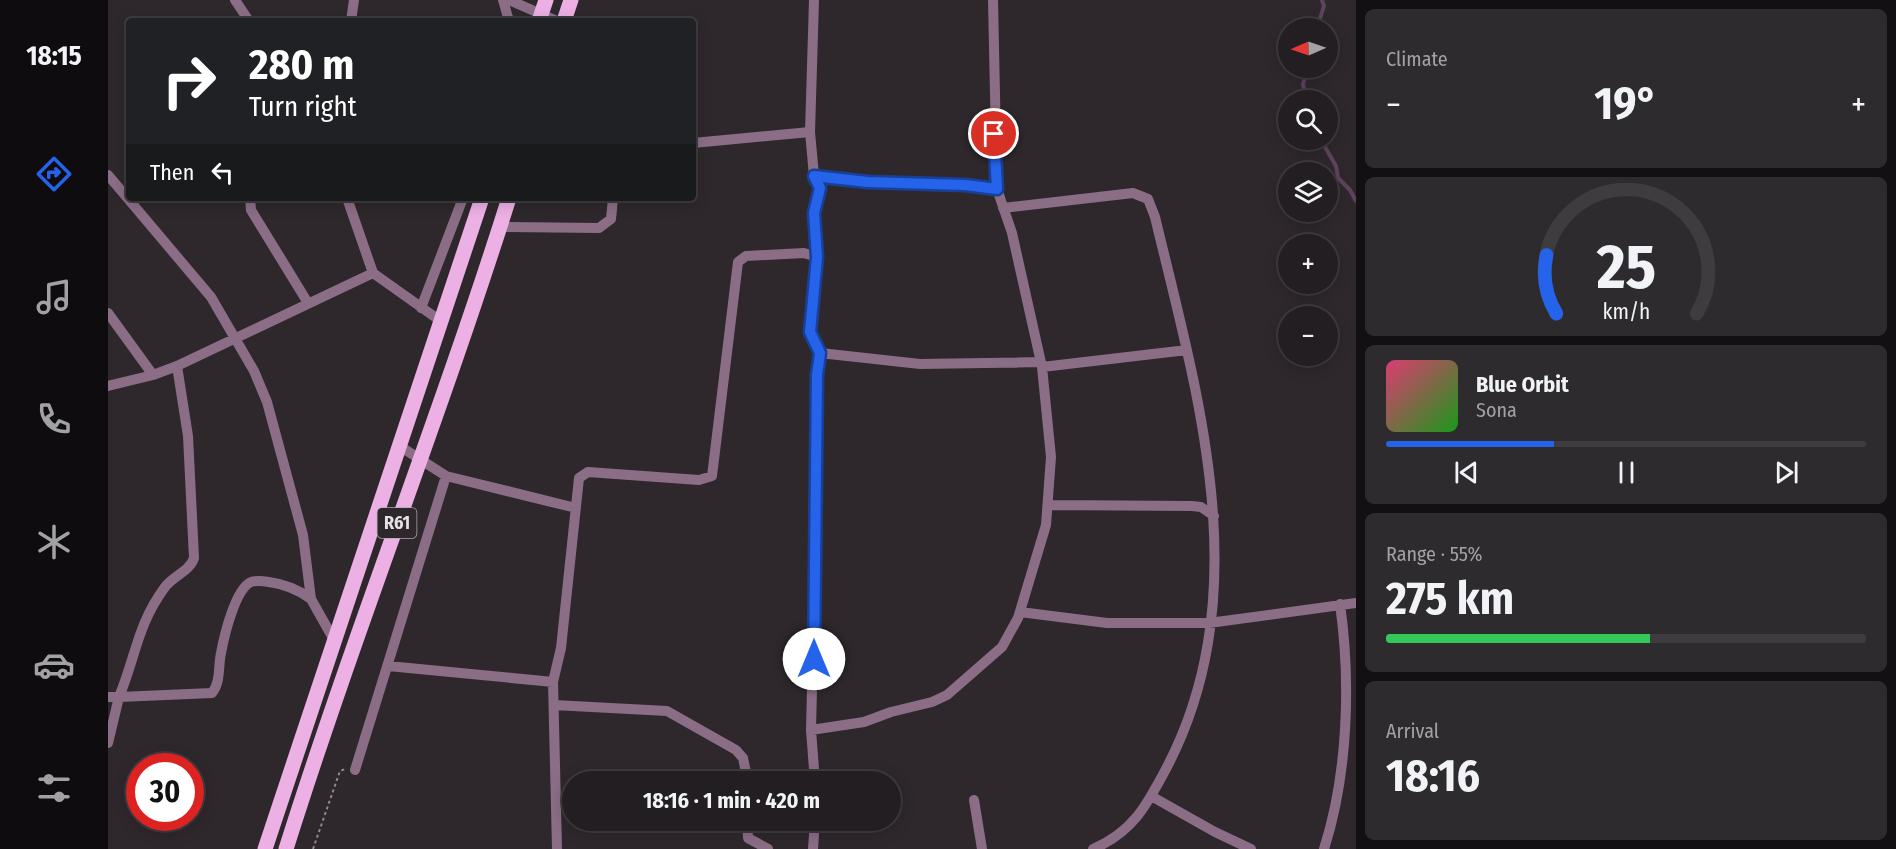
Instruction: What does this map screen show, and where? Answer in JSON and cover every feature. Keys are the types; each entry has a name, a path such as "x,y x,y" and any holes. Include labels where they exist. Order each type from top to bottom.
{"main road":[{"path":"565,18 571,0"},
{"name":"R61","path":"265,849 481,201"},
{"name":"R61","path":"286,849 380,567 420,461 508,201"}],"street":[{"path":"235,0 247,18"},
{"path":"351,18 354,0"},
{"path":"503,0 508,18"},
{"path":"509,0 542,12"},
{"path":"814,0 810,132 814,176 820,188 814,213 817,257 810,332 820,353 817,375 818,445 811,730 814,771"},
{"path":"811,730 864,722 891,712 932,702 946,695 1002,647 1014,630 1043,537 1051,457 1041,364 1012,233 997,189 993,0"},
{"path":"696,143 810,132"},
{"path":"108,176 126,197"},
{"path":"814,176 868,182 965,185 997,189"},
{"path":"1003,208 1134,193 1144,195 1155,217 1200,405 1214,516 1214,590 1190,719 1151,796 1133,823 1123,833 1093,849"},
{"path":"129,201 211,297 236,340 267,402 303,535 311,599 334,640"},
{"path":"250,201 251,210 308,303"},
{"path":"348,201 372,273 442,322"},
{"path":"421,308 462,201"},
{"path":"500,227 599,228 610,219 613,201"},
{"path":"557,849 553,682 561,648 579,478 588,472 699,480 712,476 738,262 746,256 804,253 817,257"},
{"path":"108,386 153,375 177,366 236,340 372,273"},
{"path":"108,313 153,375"},
{"path":"820,353 920,364 1041,364 1187,350"},
{"path":"108,743 113,697 130,670 141,626 151,606 168,584 189,567 194,558 188,436 177,366"},
{"path":"398,445 446,476 576,508"},
{"path":"356,770 446,476"},
{"path":"1048,505 1192,506 1201,507 1214,516"},
{"path":"113,697 212,693 217,687 221,653 237,599 249,583 259,580 290,587 311,599"},
{"path":"1020,612 1107,623 1209,623 1356,603"},
{"path":"1324,849 1335,805 1346,704 1346,642 1340,604"},
{"path":"388,666 553,682"},
{"path":"554,705 667,711 736,750 743,758 746,771"},
{"path":"1151,796 1215,832 1251,849"},
{"path":"974,800 982,849"},
{"path":"748,831 748,838 768,849"},
{"path":"813,849 814,831"}],"path":[{"path":"313,849 340,771 356,770"}],"waterway":[{"path":"1320,18 1324,6 1322,0"},
{"path":"1304,90 1305,78"},
{"path":"1327,150 1336,166 1338,178 1350,190 1356,201"}],"route":[{"path":"814,659 817,375 820,353 814,345 810,332 817,257 814,213 820,188 814,176 868,182 965,185 997,189 994,134"}]}
